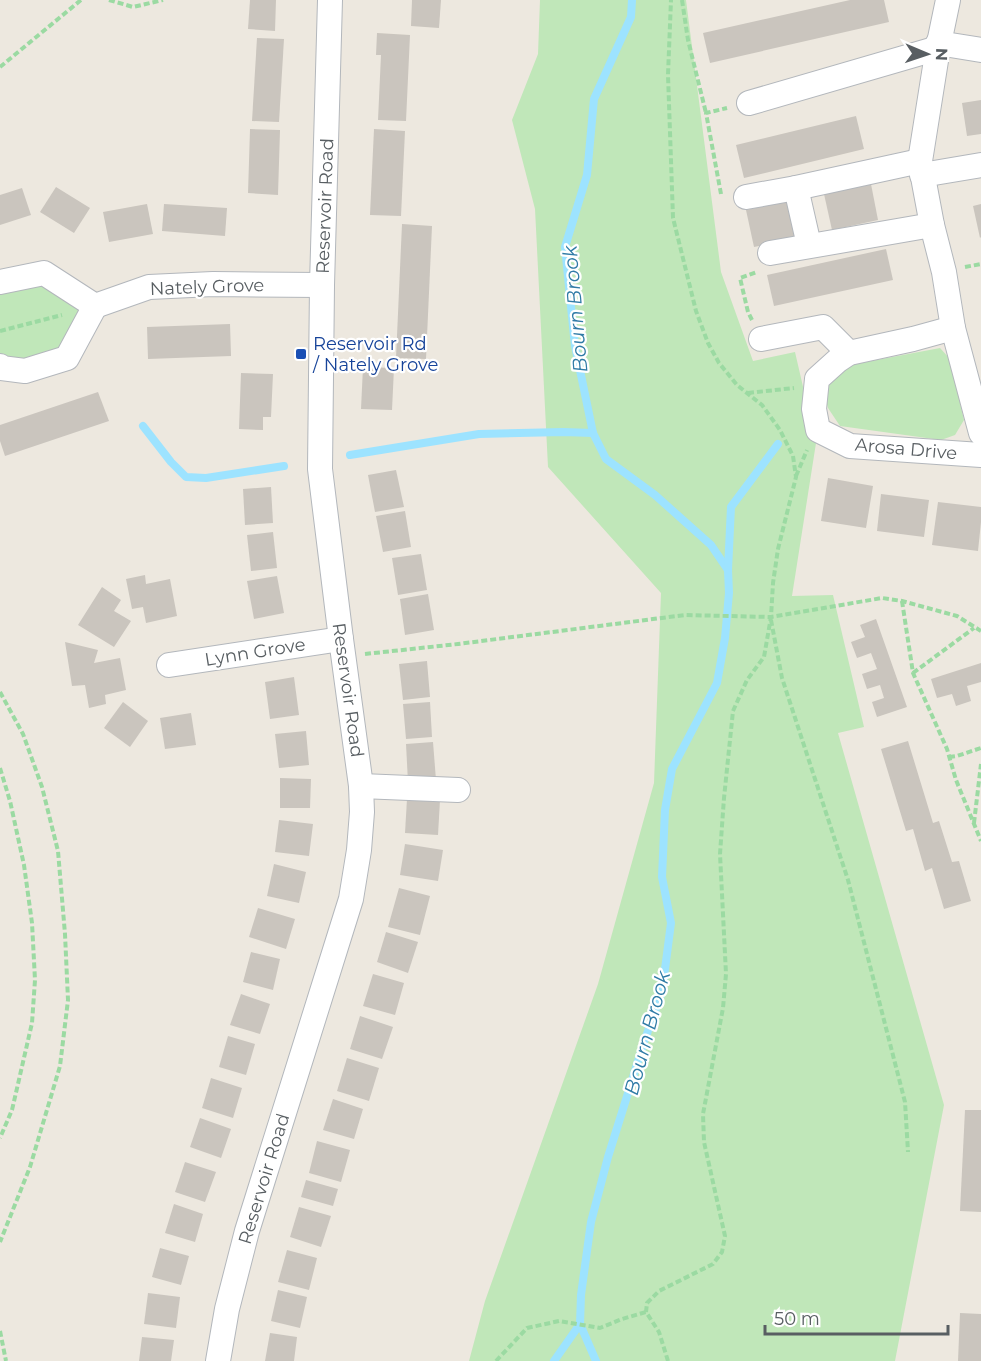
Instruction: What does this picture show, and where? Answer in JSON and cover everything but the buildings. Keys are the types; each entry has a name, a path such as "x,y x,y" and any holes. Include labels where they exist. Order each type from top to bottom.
{"street":[{"name":"Reservoir Road","path":"218,1361 227,1309 247,1231 351,899 360,850 361,786 320,469 322,285 330,0"},
{"name":"Arosa Drive","path":"948,0 938,45 921,168 944,272 953,328 981,433"},
{"path":"749,103 938,45 981,51"},
{"path":"746,197 921,168 981,165"},
{"path":"796,188 809,245"},
{"path":"766,261 809,245 932,225"},
{"path":"0,282 44,273 95,306 67,358 25,371 0,366"},
{"name":"Nately Grove","path":"95,306 149,287 213,284 322,285"},
{"path":"761,339 823,327 849,353"},
{"path":"816,386 816,379 837,360 849,353 953,328"},
{"name":"Arosa Drive","path":"816,386 814,409 818,430 850,446 981,455"},
{"name":"Lynn Grove","path":"169,665 342,647"},
{"path":"361,786 458,790"}],"path":[{"path":"0,67 81,0"},
{"path":"109,0 133,7 163,0"},
{"path":"668,1361 659,1332 646,1312 647,1303 659,1291 713,1264 722,1252 725,1236 704,1142 703,1114 723,1008 726,974 720,854 724,798 733,711 747,680 764,657 778,549 796,477 793,456 780,430 762,405 737,386 720,363 708,343 696,311 673,218 668,75 671,0"},
{"path":"682,0 688,40 706,113 722,198 746,197"},
{"path":"706,113 749,103"},
{"path":"761,339 748,312 740,278 766,261"},
{"path":"0,331 95,306"},
{"path":"747,394 816,386"},
{"path":"342,647 458,644 685,615 771,617 882,598 957,616 981,631"},
{"path":"902,601 913,673 947,749 956,780 981,842"},
{"path":"771,617 782,678 848,880 905,1102 908,1152"},
{"path":"913,673 974,628"},
{"path":"0,692 23,734 42,787 58,850 68,1000 60,1066 30,1167 0,1242"},
{"path":"949,757 981,748"},
{"path":"974,824 981,764"},
{"path":"0,768 24,865 32,923 35,980 32,1023 12,1110 0,1138"},
{"path":"496,1361 527,1328 560,1321 600,1328 622,1318 646,1312"},
{"path":"0,1331 6,1361"}],"green space":[{"path":"540,0 686,0 721,272 753,361 795,352 816,443 792,596 833,595 864,727 838,733 944,1105 895,1361 469,1361 485,1301 598,984 654,783 661,593 548,467 535,209 512,120 538,54"},
{"path":"44,283 76,304 80,318 61,351 25,362 5,359 0,354 0,294 4,291"},
{"path":"940,348 950,359 964,420 955,435 941,440 840,426 828,408 823,391 831,375 850,365"}],"waterway":[{"name":"Bourn Brook","path":"632,0 631,17 594,99 587,175 565,247 575,346 593,433 606,459 655,495 711,545 728,570"},
{"path":"143,426 186,477 206,478 284,466"},
{"path":"350,455 479,434 593,433"},
{"name":"Bourn Brook","path":"596,1361 580,1324 581,1295 591,1222 608,1157 662,992 671,923 662,877 665,810 672,769 717,683 725,638 729,593 731,507 778,444"},
{"name":"Bourn Brook","path":"554,1361 580,1324"}],"place":[{"name":"Reservoir Rd / Nately Grove","path":"301,354"}]}
